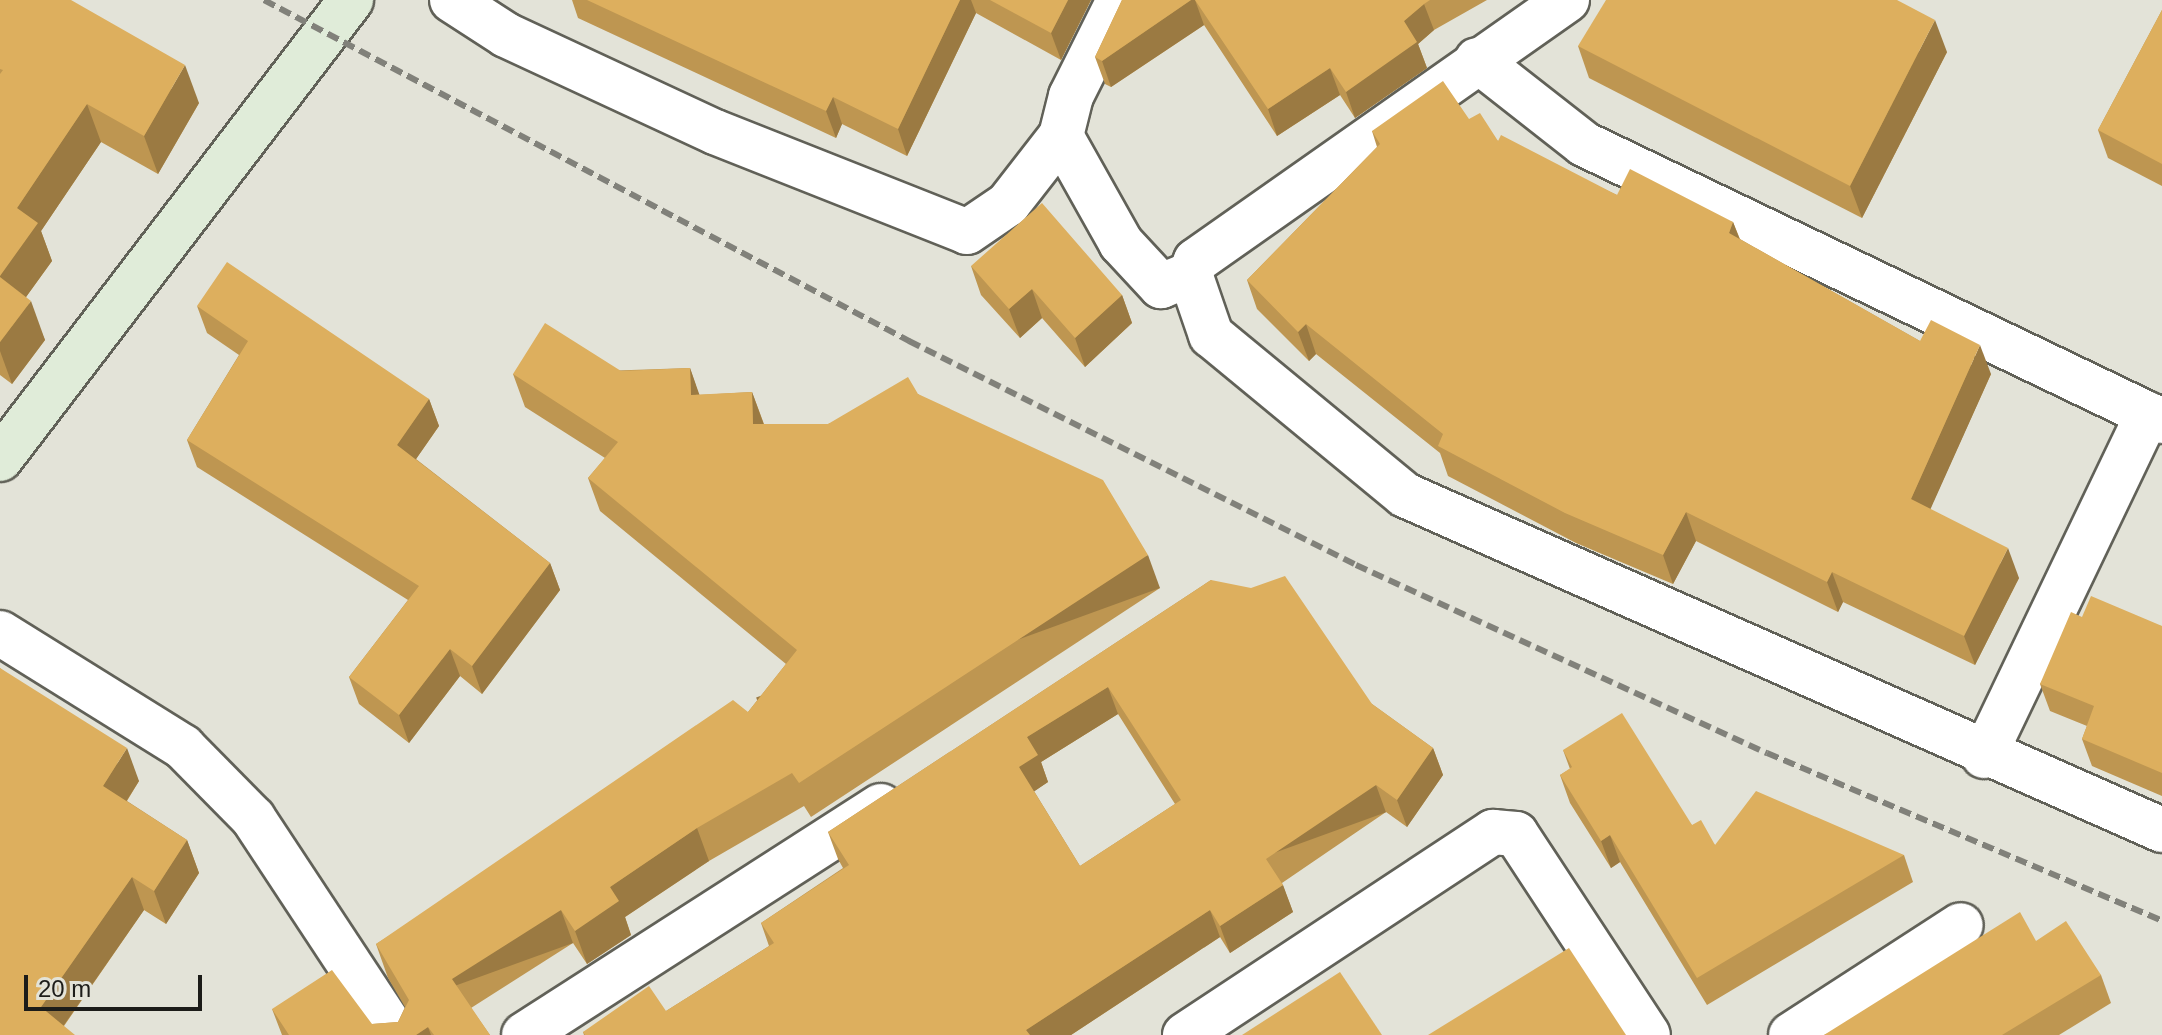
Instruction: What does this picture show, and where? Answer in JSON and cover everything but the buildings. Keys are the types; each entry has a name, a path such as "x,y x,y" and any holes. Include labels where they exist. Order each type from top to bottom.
{"street":[{"path":"0,459 351,0"},
{"path":"452,0 506,35 715,132 967,232 1008,204 1061,136 1071,96 1119,0"},
{"path":"1061,136 1121,243 1161,286 1190,274 1196,261 1477,60 1567,0"},
{"path":"1477,60 1584,144 2155,417 1984,756"},
{"path":"1190,274 1211,335 1405,495 1984,756 2162,830"},
{"path":"0,633 183,747 253,818 396,1035"},
{"path":"524,1035 916,782"},
{"path":"1185,1035 1493,832 1516,834 1648,1035"},
{"path":"1791,1035 1961,925"}],"railway":[{"path":"264,0 909,341 1356,565 1767,753 2162,921"}]}
